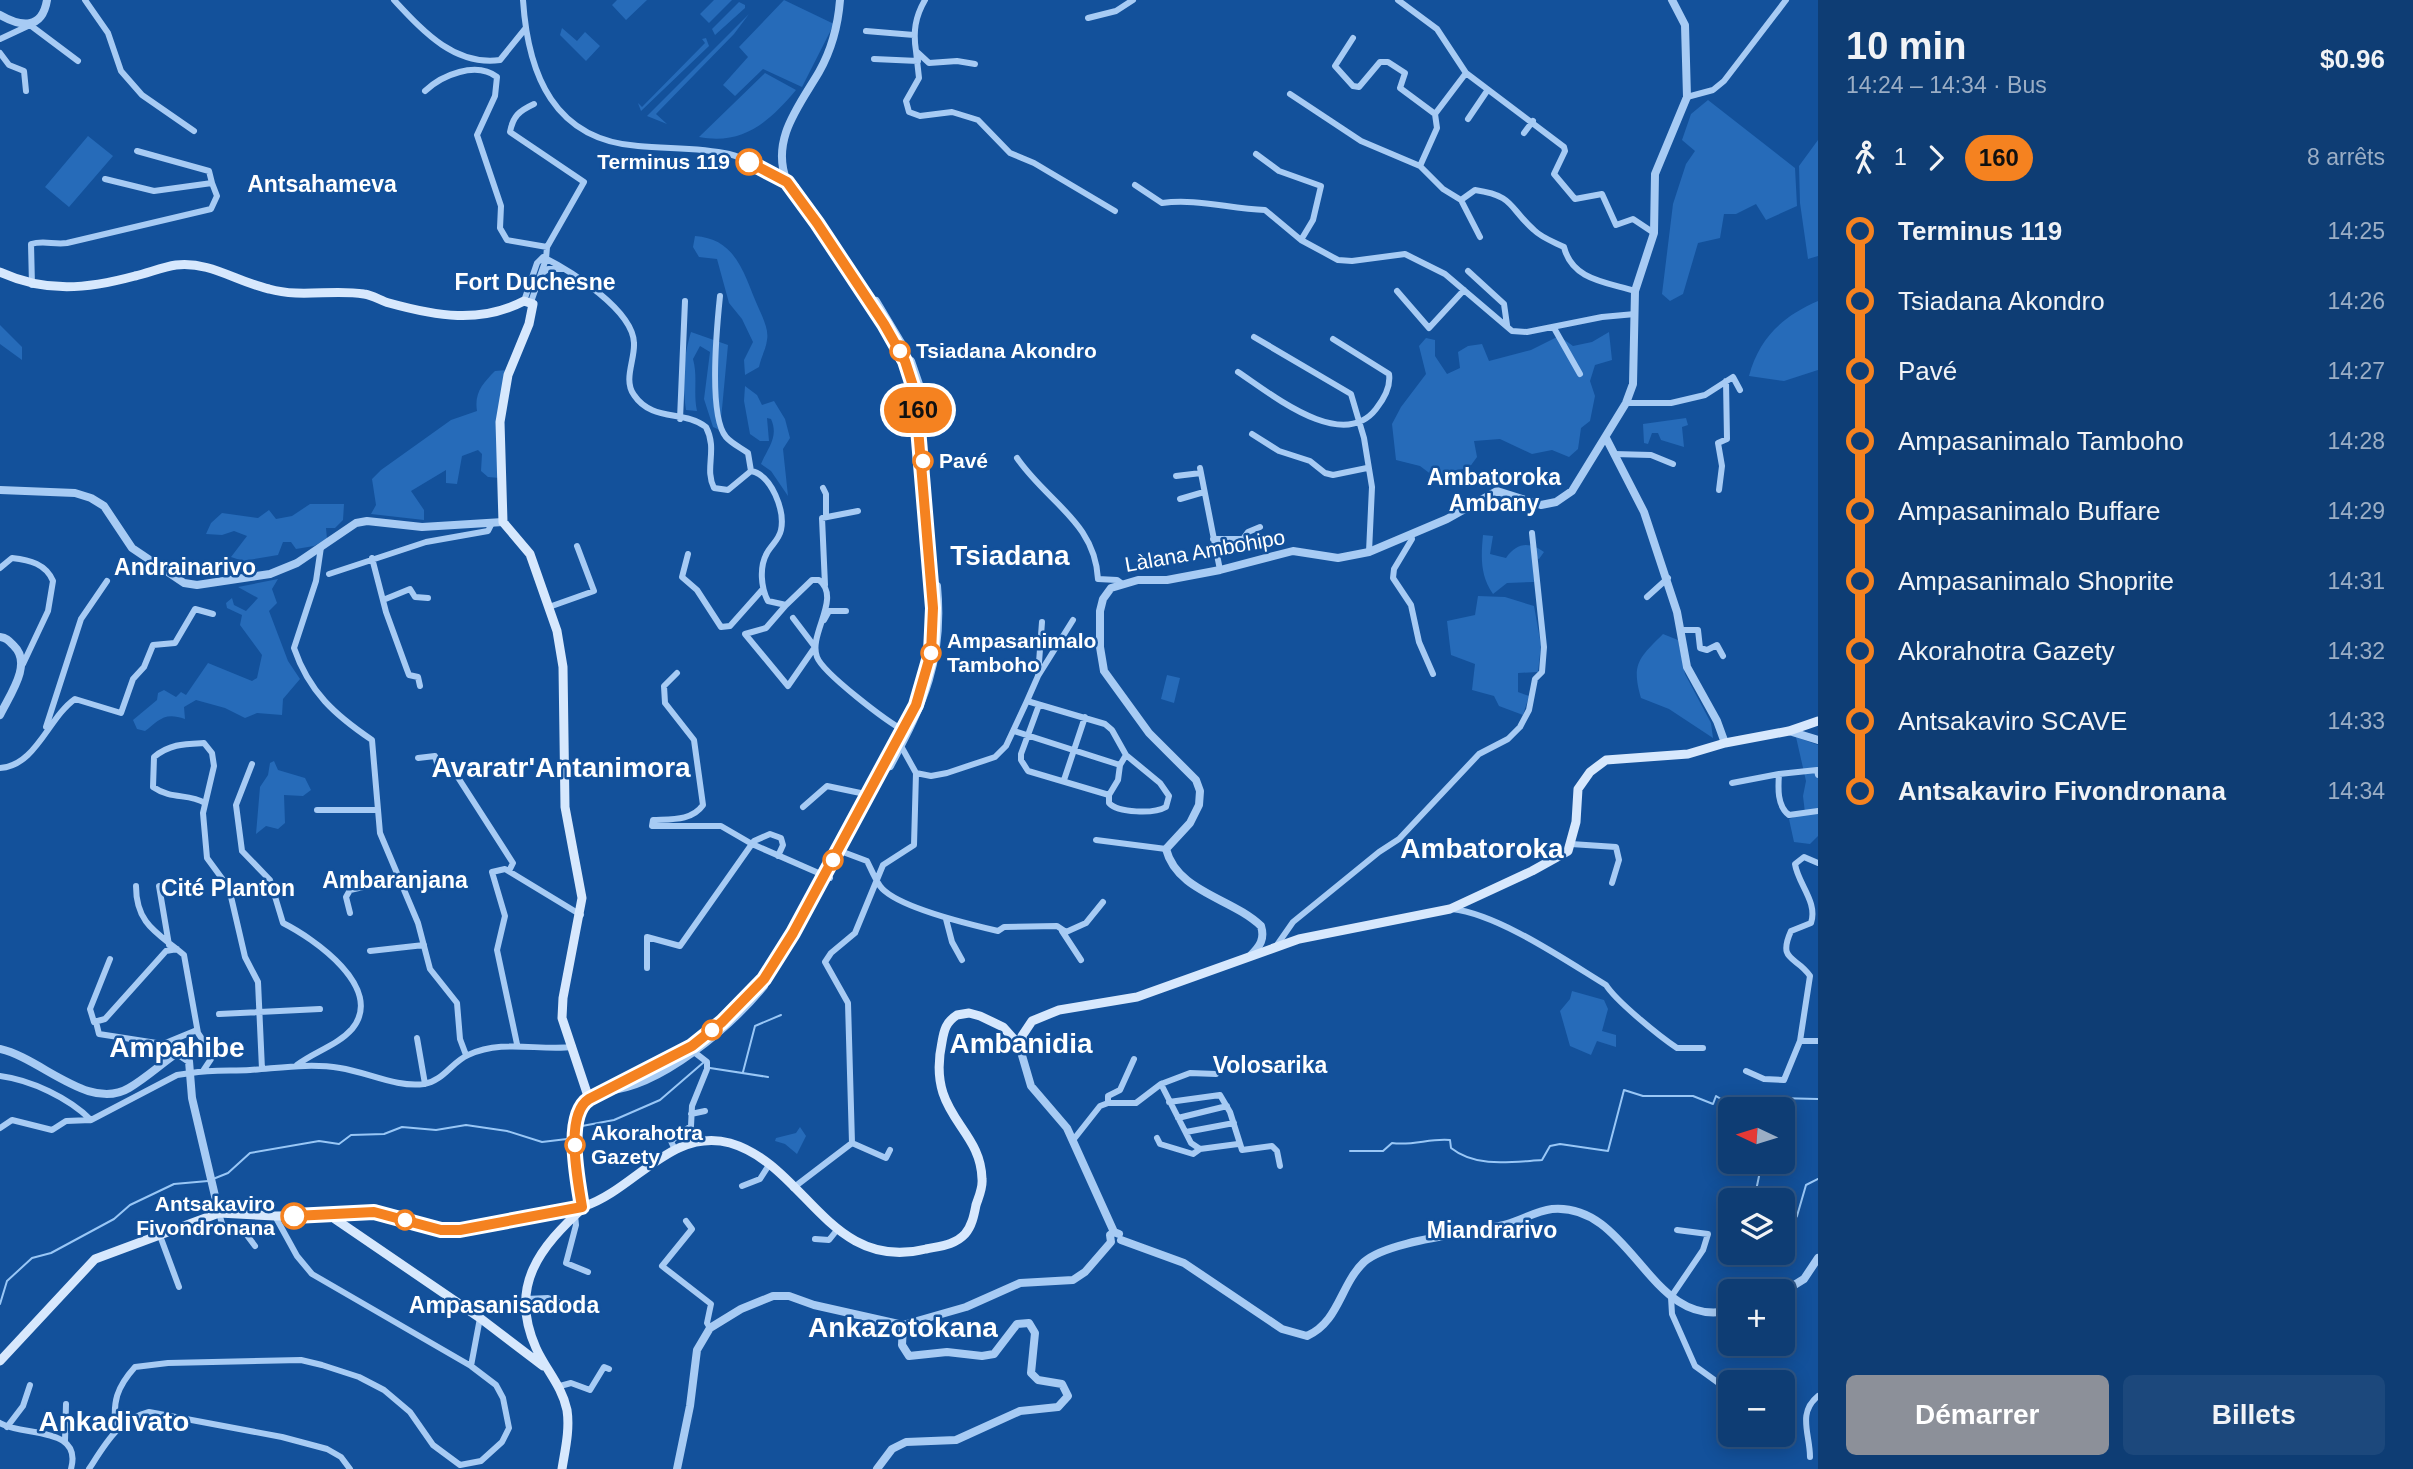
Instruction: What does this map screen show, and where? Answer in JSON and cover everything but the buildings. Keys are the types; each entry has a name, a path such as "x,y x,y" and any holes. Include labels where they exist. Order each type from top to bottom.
{"main road":[{"path":"0,272 32,285 91,287 176,265 198,265 269,289 296,295 365,294 435,314 478,317 505,311 527,301 533,307 529,324 508,375 500,422 503,522 530,554 557,631 563,667 565,807 582,898 581,915 563,998 562,1017 589,1099 580,1107 575,1121 579,1209"},
{"path":"562,1469 568,1429 560,1386 535,1346 528,1324 528,1281 550,1238 579,1209 676,1150 695,1140 710,1139 743,1147 769,1165 837,1230 865,1246 899,1252 949,1244 965,1234 970,1227 982,1177 976,1153 941,1092 939,1067 944,1032 952,1018 969,1013 1003,1027 1018,1039 1032,1021 1043,1015 1137,997 1277,945 1450,909 1562,856 1572,844 1578,789 1597,765 1619,757 1688,754 1724,743 1789,731 1818,721"},
{"path":"577,1169 580,1181 579,1209"},
{"path":"580,1181 592,1197 602,1197"},
{"path":"0,1361 95,1259 159,1233 219,1213 275,1216 386,1215 441,1230 460,1230 579,1209"},
{"path":"354,1229 356,1215"},
{"path":"320,1216 339,1220 354,1229 547,1369"},
{"path":"527,1353 535,1346"}],"street":[{"path":"0,39 30,25 43,15 47,0"},
{"path":"85,0 108,33 121,71 142,95 194,131"},
{"path":"394,0 434,41 470,61 500,60 525,29"},
{"path":"523,0 525,29 535,69 550,101 572,124 600,140 731,155 796,186"},
{"path":"589,1099 692,1046 733,1011 764,979 843,852 901,746 926,678 931,653 933,608 915,392 905,361 884,324 787,182 784,169 787,124 834,40 840,0"},
{"path":"925,0 917,13 914,34 918,61 917,84 906,101 909,112 920,116 952,112 978,120 1010,153 1043,168 1115,211"},
{"path":"1088,18 1116,11 1133,0"},
{"path":"1398,0 1437,29 1466,73 1564,147 1565,151 1553,174 1576,199 1602,194 1616,225 1633,219 1654,233"},
{"name":"Làlana Ambohipo","path":"1166,849 1190,823 1199,805 1200,791 1196,780 1149,733 1104,671 1100,647 1100,611 1103,599 1111,588 1121,583 1167,580 1220,570 1293,551 1338,558 1369,552 1447,519 1497,491 1541,505 1556,502 1572,491 1626,403 1633,384 1635,291 1654,233 1655,174 1687,97 1685,24 1672,0"},
{"path":"1687,97 1713,90 1724,81 1786,0"},
{"path":"0,15 20,24 30,25 78,61"},
{"path":"866,31 914,34"},
{"path":"1353,38 1335,66 1353,86 1359,87 1380,62 1388,62 1405,73 1400,88 1435,114"},
{"path":"916,51 929,63 957,61 975,64"},
{"path":"0,53 9,65 24,71 26,91"},
{"path":"874,58 918,61"},
{"path":"425,91 449,73 490,72 497,77 495,96 477,135 501,206 500,228 507,240 547,247"},
{"path":"1420,166 1437,128 1435,114 1466,73"},
{"path":"1468,118 1487,91"},
{"path":"1290,94 1362,141 1420,166 1443,190 1461,200 1480,237"},
{"path":"527,301 547,259 547,247 584,182 510,132 512,121 519,111 534,104"},
{"path":"1524,133 1533,121"},
{"path":"32,285 31,244 42,241 68,243 211,208 217,196 209,171 137,151"},
{"path":"1256,154 1279,171 1321,186 1313,220 1301,240"},
{"path":"606,1091 618,1090 643,1080 694,1052 726,1027 767,983 906,732 932,680 937,655 940,608 921,390 911,360 890,322 784,169"},
{"path":"105,178 154,191 212,183"},
{"path":"1135,185 1162,203 1178,200 1248,211 1265,210 1301,240 1338,260 1405,254 1445,274 1512,331 1527,332 1602,317 1635,314"},
{"path":"1461,200 1475,190 1494,193 1511,202 1535,232 1564,247 1567,262 1577,272 1635,291"},
{"path":"527,301 540,258 565,269 622,313 629,323 635,345 629,378 635,397 649,410 700,423 713,439 710,480 714,488 728,489 751,471"},
{"path":"541,275 548,269 565,269"},
{"path":"1468,271 1504,304 1507,325"},
{"path":"1397,291 1429,328 1464,290"},
{"path":"720,296 714,349 720,419 725,436 748,453 751,471"},
{"path":"680,419 685,301"},
{"path":"1553,328 1580,374"},
{"path":"1254,337 1351,394 1360,422 1372,496 1368,522 1369,552"},
{"path":"1238,372 1286,404 1325,424 1360,422 1377,408 1389,387 1389,374 1333,339"},
{"path":"1626,403 1671,403 1704,395 1735,377 1740,390"},
{"path":"1719,490 1722,466 1718,443 1727,439 1726,381"},
{"path":"1252,434 1279,451 1310,461 1325,473 1333,475 1367,468"},
{"path":"1606,438 1644,512 1668,578 1687,667 1717,721 1724,743"},
{"path":"1614,454 1651,455 1674,464"},
{"path":"1017,458 1029,476 1084,529 1098,561 1098,579 1117,580 1121,583"},
{"path":"751,471 761,476 775,494 781,522 781,531 764,560 762,590 768,601 786,606"},
{"path":"1177,477 1200,471 1220,570"},
{"path":"823,488 827,494 826,516"},
{"path":"0,490 75,493 91,498 104,506 132,548 184,583 213,584 270,574 297,563 356,523 368,521 422,527 503,522"},
{"path":"1180,499 1204,492"},
{"path":"825,584 812,580 765,628 745,635 788,686 815,647 827,594 821,521 826,516 858,511"},
{"path":"329,575 372,558 426,542 488,531 492,523"},
{"path":"1213,539 1241,540 1260,527"},
{"path":"1277,945 1293,922 1399,839 1471,762 1508,739 1526,718 1534,683 1542,672 1544,647 1532,533"},
{"path":"1411,534 1412,539 1394,569 1392,578 1411,605 1419,642 1433,674"},
{"path":"549,607 594,591 577,546"},
{"path":"321,547 316,581 294,648 314,687 336,716 372,740 380,832 424,945 430,969 457,1003 460,1039 466,1055"},
{"path":"688,554 681,577 697,590 720,627 730,626 762,590"},
{"path":"0,568 12,558 30,561 44,567 54,581 48,611 0,715"},
{"path":"372,558 383,600 409,675 418,677 420,685"},
{"path":"1647,597 1668,578"},
{"path":"34,746 58,698 81,619 107,581"},
{"path":"383,600 410,589 415,597 428,598"},
{"path":"0,768 14,766 75,699 121,713 133,679 144,667 153,645 175,643 195,609 213,614"},
{"path":"821,624 829,611 846,611"},
{"path":"793,618 815,647 819,662 870,709 906,732"},
{"path":"916,773 931,776 947,774 1002,752 1038,676 1073,620"},
{"path":"1038,676 1042,622"},
{"path":"1681,630 1698,630 1700,648 1707,650 1717,645 1723,656"},
{"path":"0,637 6,638 21,653 23,664"},
{"path":"677,673 664,686 665,703 694,740 703,805 696,814 653,820 650,824 655,827 721,826 752,844 827,877"},
{"path":"1027,701 1085,717 1112,730 1126,755 1160,783 1169,802 1160,810 1114,807 1109,803 1108,795 1118,780 1120,765 1126,755"},
{"path":"1039,705 1026,737 1021,760 1025,768 1037,775 1064,780 1108,795"},
{"path":"1064,780 1085,717"},
{"path":"1014,731 1120,765"},
{"path":"1789,731 1818,740"},
{"path":"205,803 198,799 166,796 153,787 154,757 165,748 204,743 212,753 214,766 205,803 207,858 232,897 242,945 257,982 261,1012 262,1069"},
{"path":"852,1143 848,1003 825,962 831,953 855,933 885,862 914,845 916,773 901,746"},
{"path":"418,758 435,756 437,763 450,765 513,863 509,871"},
{"path":"252,764 236,805 242,850 270,880 283,923 310,937 351,975 359,999 353,1028 334,1044 316,1051 296,1066"},
{"path":"1732,783 1817,770 1818,775"},
{"path":"1779,774 1783,810 1789,815 1818,811"},
{"path":"803,807 827,786 870,795"},
{"path":"317,810 378,810"},
{"path":"647,968 647,937 680,946 713,895 756,839 774,835 783,841 778,856"},
{"path":"1096,840 1166,849 1170,863 1183,878 1261,926 1264,935 1260,946 1251,955"},
{"path":"1572,844 1616,847 1619,860 1612,883"},
{"path":"843,852 867,861 880,887 893,896 946,919 998,931 1004,927 1057,926 1081,960"},
{"path":"1746,1071 1764,1079 1784,1080 1800,1041 1810,976 1787,956 1786,946 1791,931 1811,923 1815,916 1813,902 1795,864 1804,857 1818,863"},
{"path":"517,1044 497,950 505,916 492,872 505,869 581,915"},
{"path":"350,913 347,892 398,879"},
{"path":"136,886 138,908 154,933 184,955 188,966 197,1030 210,1051 211,1059 203,1071"},
{"path":"159,886 169,944"},
{"path":"1062,931 1081,928 1097,913 1103,902"},
{"path":"1450,909 1471,911 1497,923 1606,985 1616,1001 1629,1006 1677,1048 1703,1048"},
{"path":"946,919 952,942 962,960"},
{"path":"370,951 424,945"},
{"path":"96,1022 106,1019 166,951 177,949"},
{"path":"110,959 90,1009 90,1016 96,1022 99,1034 163,1044 197,1030"},
{"path":"219,1014 320,1009"},
{"path":"417,1038 425,1084"},
{"path":"1018,1039 1031,1086 1058,1115 1074,1139 1114,1232 1119,1234 1121,1240"},
{"path":"1800,1041 1818,1041"},
{"path":"0,1128 12,1120 52,1130 66,1121 91,1120 177,1075 203,1071 296,1066 339,1068 407,1083 425,1084 446,1073 466,1055 517,1044 538,1050 573,1046"},
{"path":"0,1049 45,1067 92,1094 127,1089 177,1053 189,1060 192,1098 223,1227 246,1234 255,1246"},
{"path":"676,1150 671,1141 691,1126 691,1114 706,1064 694,1052"},
{"path":"1108,1103 1108,1096 1120,1090 1134,1059"},
{"path":"1074,1139 1100,1106 1136,1102 1161,1084 1190,1073 1216,1073"},
{"path":"0,1076 30,1083 82,1111 91,1120"},
{"path":"1161,1084 1194,1147 1200,1149 1238,1144"},
{"path":"1170,1102 1216,1094 1227,1107 1234,1123 1238,1144 1246,1151 1272,1146 1277,1151 1280,1166"},
{"path":"1178,1118 1227,1107"},
{"path":"691,1114 705,1111"},
{"path":"1185,1132 1234,1123"},
{"path":"1157,1138 1160,1144 1193,1154 1200,1149"},
{"path":"852,1143 886,1158 890,1150"},
{"path":"793,1188 852,1143"},
{"path":"742,1186 760,1179 769,1165"},
{"path":"579,1209 566,1263 588,1272"},
{"path":"1121,1240 1185,1263 1282,1329 1299,1336 1324,1326 1354,1275 1375,1255 1510,1223 1555,1209 1586,1215 1607,1229 1671,1297 1697,1312 1718,1313"},
{"path":"116,1429 113,1409 116,1394 135,1367 168,1363 301,1360 359,1377 384,1390 410,1412 433,1445 452,1461 470,1465 492,1454 509,1428 503,1398 496,1385 471,1366 313,1274 297,1256 275,1216"},
{"path":"686,1221 692,1229 662,1266 711,1304 707,1323 710,1328"},
{"path":"815,1239 829,1240 837,1230"},
{"path":"1677,1230 1708,1234 1703,1250 1671,1297 1672,1314 1695,1366 1718,1383"},
{"path":"677,1469 690,1406 695,1360 704,1334 741,1309 774,1296 789,1296 814,1305 903,1325 966,1307 1020,1283 1073,1280 1085,1272 1111,1242 1110,1235 1114,1232"},
{"path":"159,1233 179,1287"},
{"path":"1111,1242 1117,1244 1121,1240"},
{"path":"1795,1285 1804,1279 1818,1258"},
{"path":"526,1299 548,1298 568,1305"},
{"path":"471,1366 480,1318"},
{"path":"877,1469 892,1449 906,1442 959,1439 1020,1411 1058,1407 1068,1396 1062,1384 1043,1382 1031,1373 1035,1333 1029,1323 1017,1324 994,1354 982,1356 947,1352 909,1356 902,1345 903,1325"},
{"path":"560,1386 570,1383 590,1390 604,1367 609,1369"},
{"path":"7,1427 23,1406 30,1385"},
{"path":"1810,1457 1805,1413 1808,1405 1818,1396"},
{"path":"65,1441 66,1404"},
{"path":"89,1469 116,1429 132,1416 149,1412 166,1413 327,1449 341,1457 349,1469"},
{"path":"0,1423 7,1427 55,1436 65,1441 73,1454 71,1469"}],"shaded area":[{"path":"617,0 647,0 626,20 612,5"},
{"path":"714,0 732,0 709,23 700,14"},
{"path":"784,0 834,24 802,87 763,69 735,96 723,85 748,57 739,47"},
{"path":"739,2 745,5 745,8 715,35 712,29"},
{"path":"749,14 734,34 656,114 667,124 647,116"},
{"path":"562,28 577,41 585,32 600,46 586,61 560,35"},
{"path":"706,38 709,46 641,111 638,103 642,107 705,43 702,39"},
{"path":"765,73 796,90 754,129 729,138 699,137"},
{"path":"1708,100 1795,168 1797,206 1766,220 1756,204 1736,214 1724,214 1720,238 1698,243 1683,294 1670,301 1662,294 1673,204 1686,164 1695,151 1682,140 1691,114"},
{"path":"88,136 113,156 69,207 45,187"},
{"path":"1818,140 1818,256 1808,259 1800,203 1799,166"},
{"path":"695,236 721,244 738,261 764,320 766,347 759,367 745,375 744,360 753,342 742,319 729,303 717,259 699,257 693,247"},
{"path":"1818,301 1818,370 1784,381 1749,376 1759,350 1774,330 1783,321"},
{"path":"0,325 22,347 22,360 0,344"},
{"path":"691,332 728,345 720,430 713,427 704,399 710,352 700,346 693,359 697,411 686,410 684,371"},
{"path":"1609,332 1612,360 1595,365 1590,381 1595,396 1590,421 1581,428 1578,449 1569,457 1552,450 1532,454 1500,439 1474,441 1477,457 1469,468 1436,478 1420,466 1396,460 1392,424 1401,407 1426,374 1419,346 1426,338 1435,340 1435,356 1447,374 1460,368 1458,352 1468,346 1482,344 1489,361 1531,350 1559,336 1573,346 1592,342"},
{"path":"507,370 500,478 488,477 481,471 482,454 478,450 462,456 457,484 446,483 446,470 411,491 424,510 424,520 371,514 376,505 372,479 451,420 477,411 478,394 483,384 495,371"},
{"path":"745,386 757,395 762,405 774,401 785,419 790,438 783,449 788,496 771,471 761,464 772,442 773,425 771,419 767,418 769,441 760,441 750,434 744,401"},
{"path":"1686,418 1688,425 1682,427 1684,447 1661,440 1658,433 1652,433 1648,444 1644,443 1643,424"},
{"path":"310,504 344,504 343,520 335,528 326,528 327,539 314,546 296,549 291,542 283,542 278,555 243,561 231,557 247,536 234,531 222,535 206,534 211,523 222,513 258,518 269,510 276,519 292,516"},
{"path":"1483,535 1493,536 1490,554 1506,558 1519,546 1524,545 1534,546 1544,552 1539,559 1533,557 1534,582 1507,583 1493,594 1482,566"},
{"path":"278,579 272,589 277,603 269,611 288,661 300,679 283,699 282,715 257,713 245,718 225,708 196,700 184,707 185,719 166,717 145,731 137,729 133,720 157,700 158,693 164,690 176,697 181,692 186,695 208,663 252,681 257,678 262,655 240,625 242,615 227,608 226,603 232,598 234,605 246,611 258,598 238,587"},
{"path":"1478,596 1505,597 1534,606 1541,645 1538,672 1518,673 1518,692 1529,696 1523,715 1499,706 1494,696 1472,690 1475,664 1451,655 1447,621 1475,615"},
{"path":"1663,634 1678,640 1685,674 1711,723 1713,738 1669,709 1641,698 1637,677 1639,662"},
{"path":"1167,675 1180,678 1174,703 1161,699"},
{"path":"1796,737 1818,745 1818,836 1810,844 1794,842 1789,819 1805,813 1803,796 1806,781"},
{"path":"274,761 278,770 305,778 311,790 303,796 284,795 285,823 278,829 266,826 256,834 260,787 268,775 270,763"},
{"path":"1572,991 1604,1000 1608,1009 1602,1031 1616,1035 1616,1047 1597,1041 1591,1055 1570,1046 1560,1011 1570,999"},
{"path":"800,1127 806,1136 797,1154 785,1144 775,1141 776,1138 796,1133"}],"waterway":[{"path":"743,1072 755,1026 781,1015"},
{"path":"582,1126 614,1120 660,1100 704,1062"},
{"path":"710,1068 768,1077"},
{"path":"1350,1151 1383,1151 1392,1143 1435,1140 1450,1140 1451,1148 1471,1159 1483,1161 1542,1160 1550,1146 1560,1144 1608,1151 1624,1090 1643,1096 1693,1096 1713,1104 1716,1096 1718,1097"},
{"path":"1796,1098 1818,1099"},
{"path":"213,1179 228,1173 250,1153 319,1141 339,1144 351,1135 384,1134 402,1127 436,1130 466,1125 507,1131 542,1142 567,1139"},
{"path":"1757,1188 1759,1174"},
{"path":"1795,1219 1806,1185 1818,1179"},
{"path":"0,1304 7,1281 32,1258 51,1253 114,1219 130,1205 174,1184 208,1181"}],"bus line":[{"name":"160","path":"294,1216 374,1212 441,1230 460,1230 582,1207 575,1147 575,1121 583,1102 692,1046 722,1022 764,979 782,954 870,795 916,705 926,678 931,653 933,608 923,461 915,392 905,361 884,324 817,223 787,182 749,162"}],"place":[{"name":"Terminus 119","path":"749,162"},
{"name":"Tsiadana Akondro","path":"900,351"},
{"name":"Pavé","path":"923,461"},
{"name":"Ampasanimalo Tamboho","path":"931,653"},
{"name":"Akorahotra Gazety","path":"575,1145"},
{"name":"Antsakaviro Fivondronana","path":"294,1216"}],"district":[{"name":"Antsahameva","path":"322,184"},
{"name":"Fort Duchesne","path":"535,282"},
{"name":"Ambatoroka Ambany","path":"1494,490"},
{"name":"Tsiadana","path":"1010,555"},
{"name":"Andrainarivo","path":"185,567"},
{"name":"Avaratr'Antanimora","path":"561,767"},
{"name":"Ambatoroka","path":"1482,848"},
{"name":"Ambaranjana","path":"395,880"},
{"name":"Cité Planton","path":"228,888"},
{"name":"Ambanidia","path":"1021,1043"},
{"name":"Ampahibe","path":"177,1047"},
{"name":"Volosarika","path":"1270,1065"},
{"name":"Miandrarivo","path":"1492,1230"},
{"name":"Ampasanisadoda","path":"504,1305"},
{"name":"Ankazotokana","path":"903,1327"},
{"name":"Ankadivato","path":"114,1421"}]}
